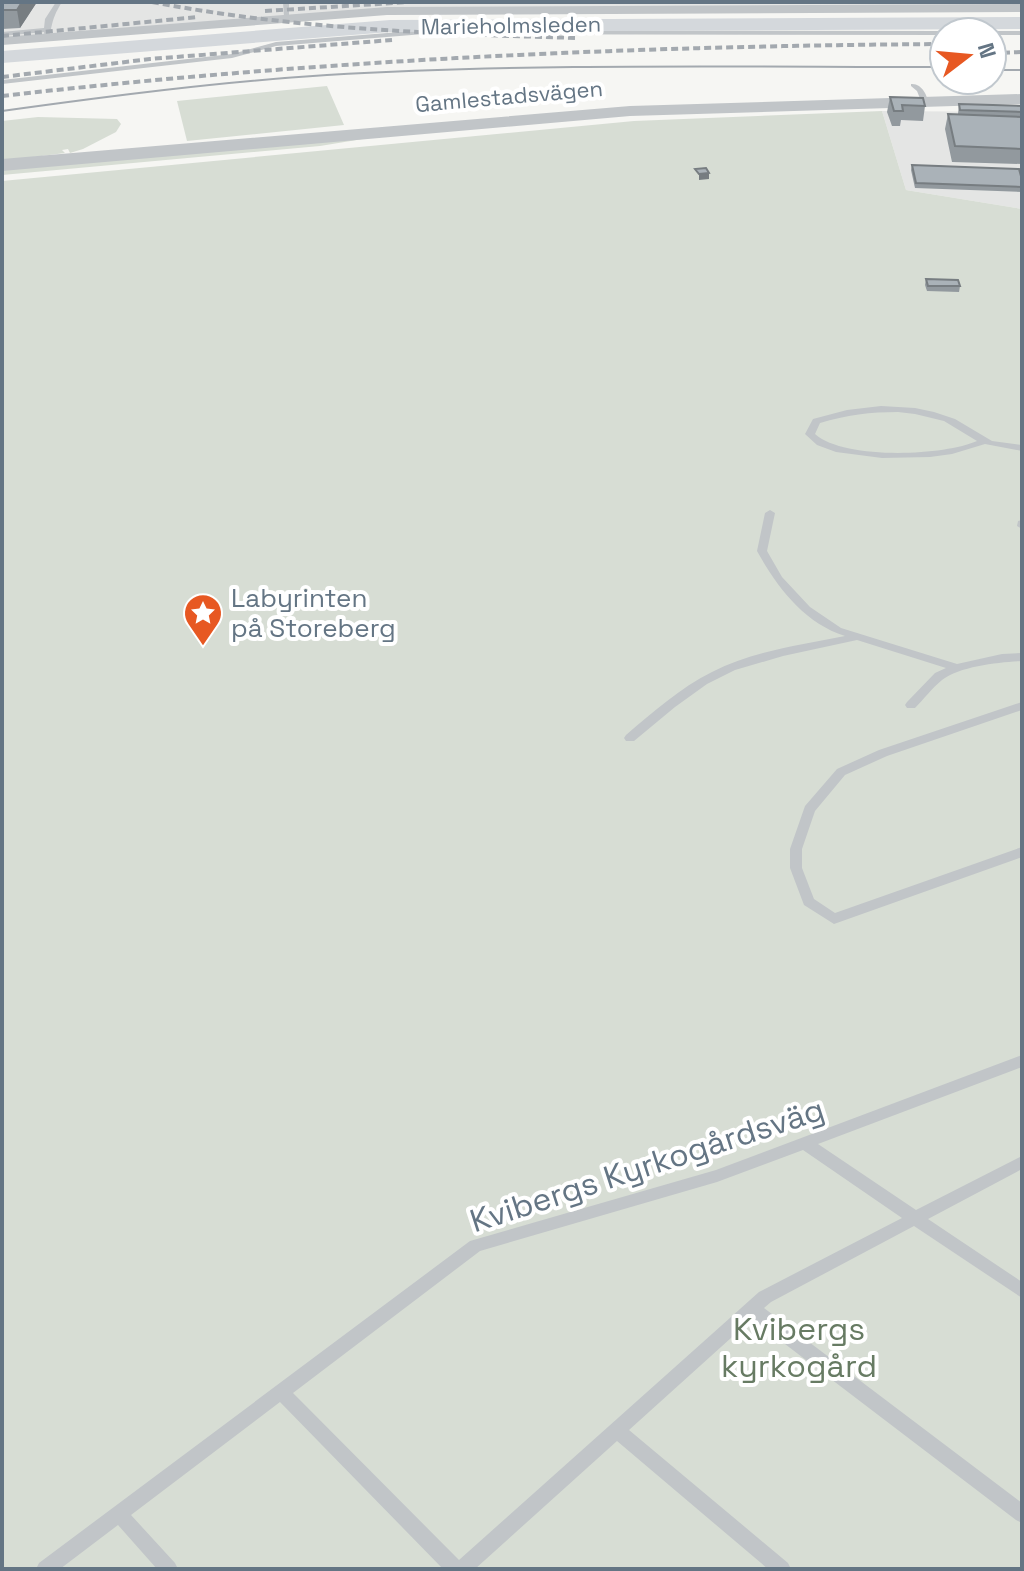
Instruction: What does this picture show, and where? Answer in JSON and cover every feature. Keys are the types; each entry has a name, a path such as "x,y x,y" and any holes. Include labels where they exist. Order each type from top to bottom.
{"highway":[{"name":"Marieholmsleden","path":"2,50 383,20 1022,16"},
{"name":"Marieholmsleden","path":"2,57 321,29 390,26 1022,23"}],"street":[{"path":"2,41 48,34 419,10 816,5 1022,8"},
{"name":"Gamlestadsvägen","path":"2,165 630,111 743,105 926,104 1022,99"}],"lane":[{"path":"2,34 48,34 48,19 59,2"},
{"path":"286,2 287,17"},
{"path":"2,82 232,56 276,44 424,32 928,33"},
{"path":"913,85 920,90 926,104"},
{"path":"985,441 972,450 960,452 900,455 823,445 810,434 816,421 838,413 897,410 944,418 971,430 985,441 1022,448"},
{"path":"770,513 762,551 778,579 806,609 837,630 857,638 957,668"},
{"path":"630,738 671,702 717,674 760,657 857,638"},
{"path":"911,705 939,676 957,668 1022,657"},
{"path":"1022,706 883,753 841,772 809,809 796,849 796,868 809,902 834,919 1022,852"},
{"name":"Kvibergs Kyrkogårdsväg","path":"45,1569 475,1246 717,1176 807,1145 1022,1061"},
{"path":"807,1145 1022,1291"},
{"path":"462,1569 765,1297 1022,1162"},
{"path":"752,1309 1022,1514"},
{"path":"282,1393 455,1569"},
{"path":"616,1430 782,1569"},
{"path":"120,1515 169,1569"}],"shaded area":[{"path":"2,2 1022,2 1022,7 387,10 2,40"},
{"path":"882,111 1022,112 1022,209 906,190"}],"green space":[{"path":"327,86 344,125 187,141 177,101"},
{"name":"Kvibergs kyrkogård","path":"882,111 906,190 1022,209 1022,1569 2,1569 2,181 634,121"},
{"path":"38,117 117,119 121,124 116,132 83,149 2,161 2,121"},
{"path":"369,138 320,146 2,175 2,170"}],"building":[{"path":"2,2 22,2 17,10 2,10"},
{"path":"890,97 923,98 925,106 902,105 903,111 894,111"},
{"path":"959,104 1022,106 1022,112 960,110"},
{"path":"948,114 1022,117 1022,149 955,146"},
{"path":"912,165 1019,169 1022,187 916,183"},
{"path":"706,168 709,173 699,174 695,169"},
{"path":"926,279 958,280 960,286 928,286"}],"tram line":[{"path":"2,111 245,81 404,71 635,66 928,67"},
{"path":"1008,70 1022,70"}],"railway":[{"path":"152,2 311,24 578,38"},
{"path":"265,11 409,2"},
{"path":"618,2 1022,2"},
{"path":"2,36 198,17"},
{"path":"2,77 150,59 392,40"},
{"path":"2,96 237,73 472,57 928,44"},
{"path":"1008,52 1022,52"}],"place":[{"name":"Labyrinten på Storeberg","path":"203,647"}]}
